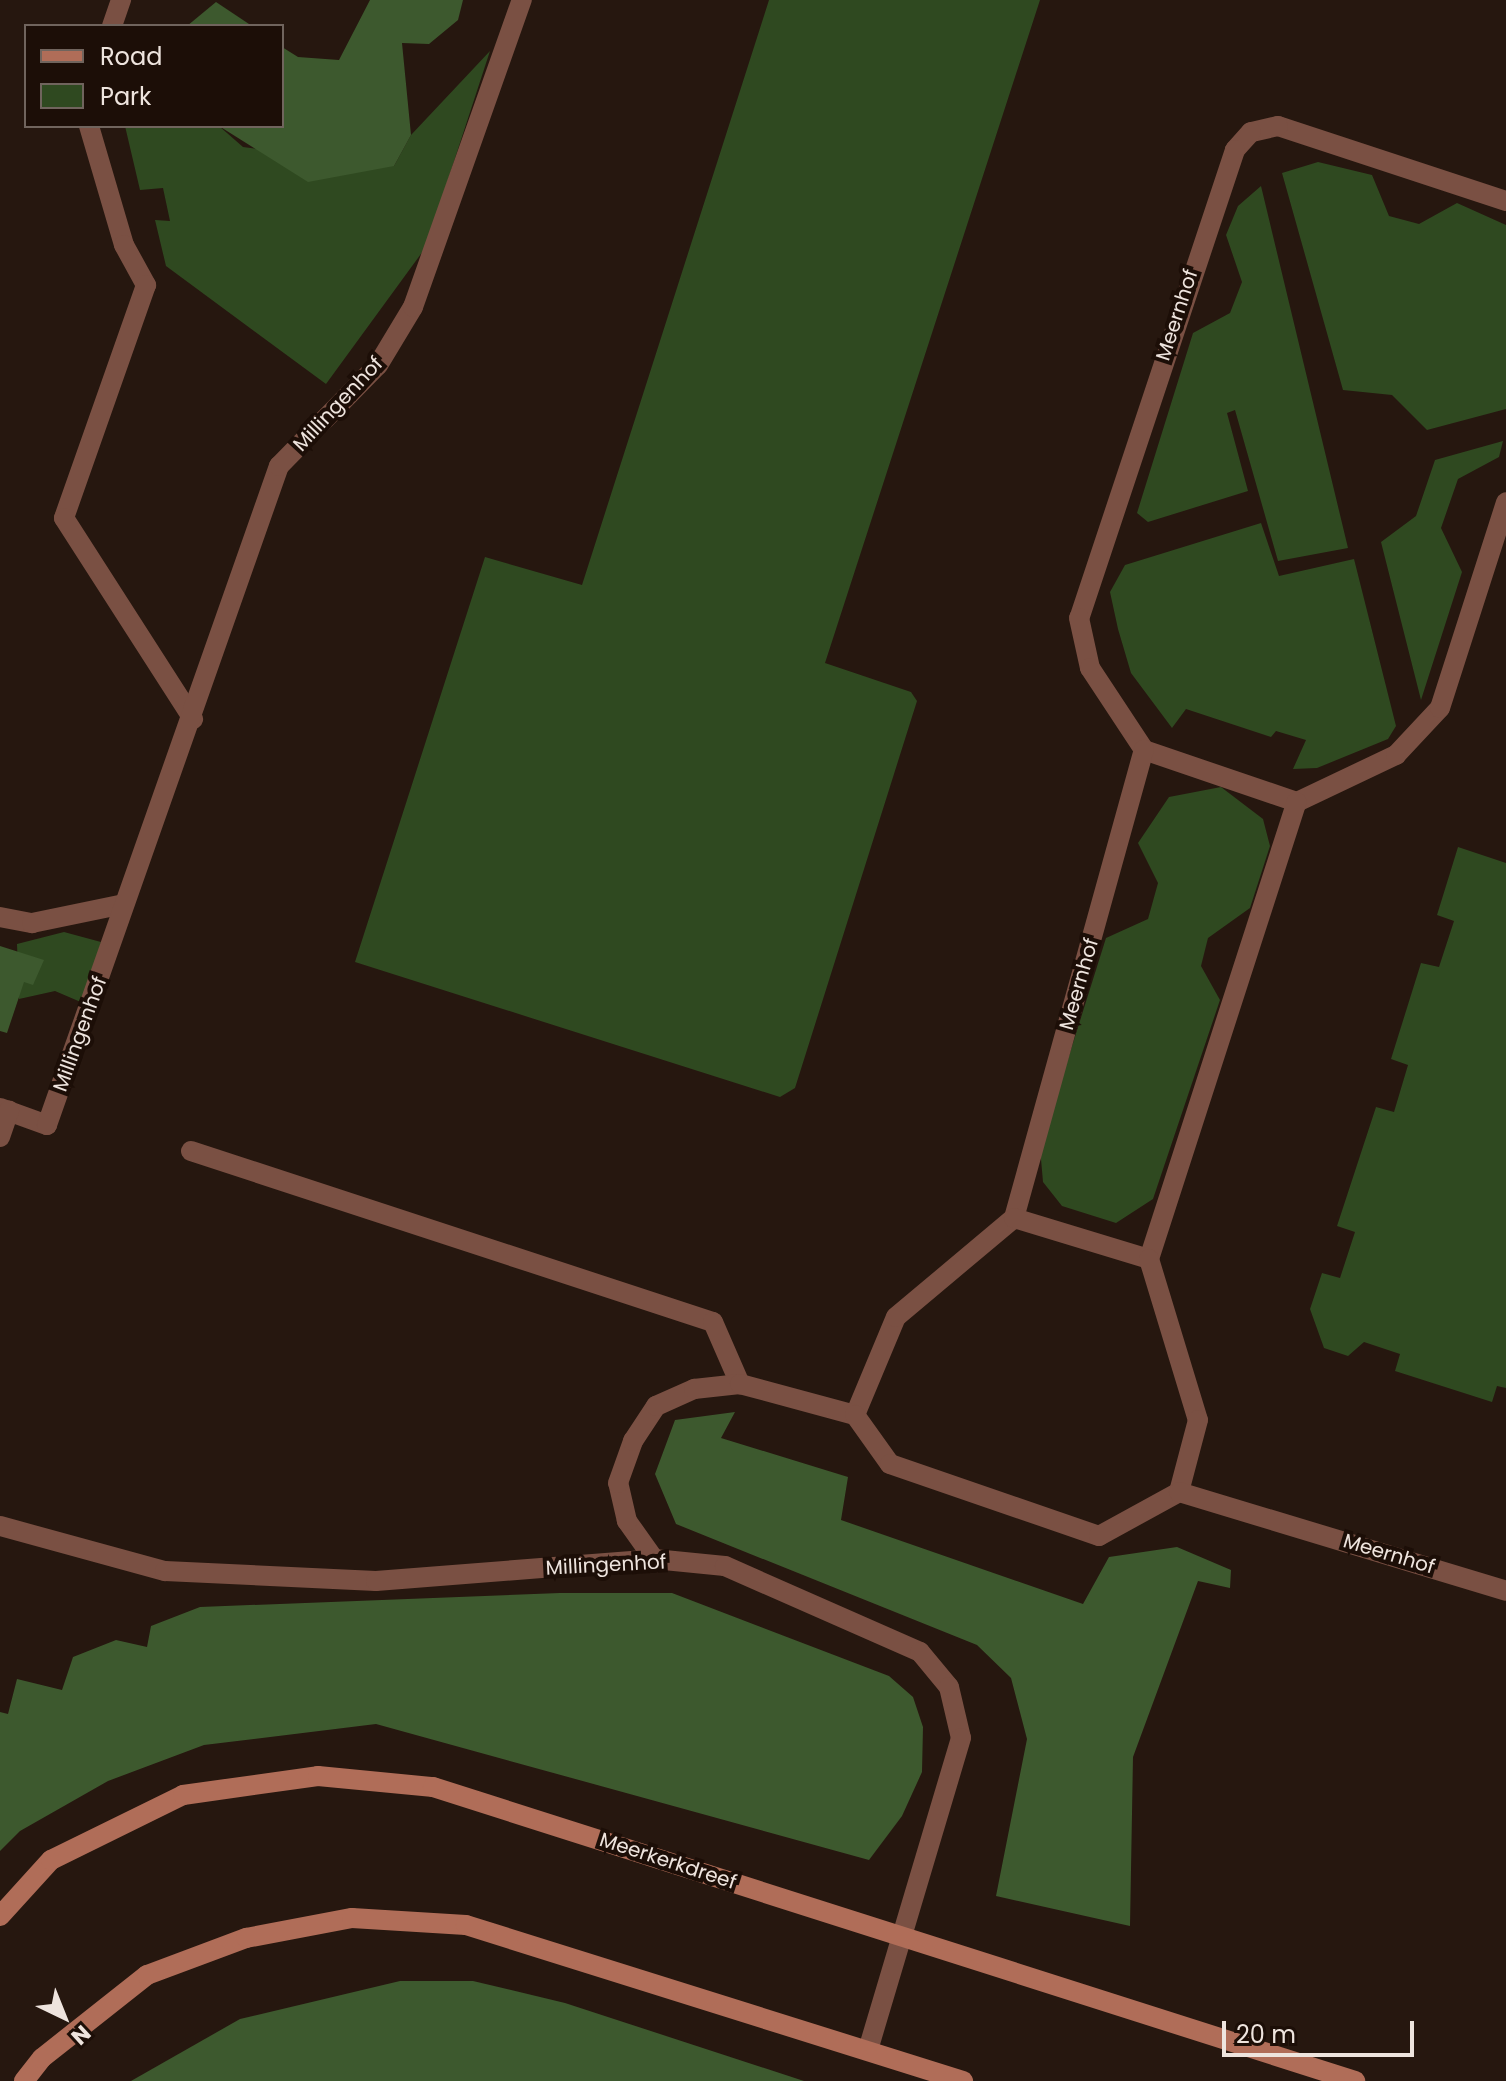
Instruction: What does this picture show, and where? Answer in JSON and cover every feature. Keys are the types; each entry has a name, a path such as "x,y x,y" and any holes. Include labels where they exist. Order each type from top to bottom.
{"main road":[{"name":"Meerkerkdreef","path":"0,1916 51,1860 183,1795 318,1776 433,1787 1355,2081"},
{"path":"24,2081 42,2058 147,1975 246,1938 352,1918 466,1925 963,2081"}],"street":[{"path":"113,24 121,0"},
{"name":"Millingenhof","path":"0,1137 4,1110 47,1125 193,719 279,466 378,365 413,307 522,0"},
{"name":"Meernhof","path":"1014,1218 1144,750 1090,668 1079,618 1235,150 1251,132 1278,126 1506,201"},
{"path":"90,128 124,245 146,285 64,518 193,719"},
{"path":"1144,750 1297,802 1396,755 1440,708 1506,502"},
{"path":"654,1559 627,1521 618,1483 633,1441 656,1406 694,1389 740,1384 855,1415 890,1464 1099,1536 1179,1492 1198,1420 1149,1259 1297,802"},
{"path":"0,917 32,923 124,904"},
{"path":"191,1151 713,1322 740,1384"},
{"path":"855,1415 896,1317 1014,1218 1149,1259"},
{"name":"Meernhof","path":"1179,1492 1506,1591"},
{"name":"Millingenhof","path":"0,1526 165,1571 376,1581 654,1559 725,1566 802,1597 920,1652 949,1687 961,1738 900,1934 868,2050"}],"green space":[{"path":"370,0 463,0 458,20 429,44 402,43 411,135 394,166 308,182 222,128 284,128 284,48 298,57 339,60"},
{"path":"769,0 1040,0 825,663 911,692 917,701 795,1088 780,1097 355,962 485,557 582,585"},
{"path":"216,2 249,24 189,24"},
{"path":"490,51 426,247 326,384 166,266 155,220 170,221 163,188 140,190 125,128 221,128 243,147 394,166 411,135"},
{"path":"1318,162 1372,175 1389,216 1419,224 1457,203 1506,225 1506,409 1427,430 1392,395 1343,390 1282,173"},
{"path":"1261,186 1348,548 1278,561 1235,410 1227,413 1248,491 1148,522 1137,513 1193,333 1230,313 1242,282 1226,235 1238,206"},
{"path":"1503,441 1499,457 1458,479 1441,528 1462,572 1421,700 1381,542 1416,516 1435,460"},
{"path":"1261,523 1279,576 1354,559 1396,726 1388,739 1317,768 1293,769 1306,740 1276,731 1271,737 1186,709 1172,728 1131,673 1118,629 1110,592 1125,565"},
{"path":"1221,787 1263,819 1270,846 1250,908 1208,938 1201,966 1220,1000 1153,1199 1116,1223 1062,1206 1043,1182 1040,1148 1106,938 1148,919 1158,883 1138,843 1169,797"},
{"path":"1458,847 1506,863 1506,1388 1497,1386 1492,1402 1395,1371 1400,1354 1364,1342 1348,1356 1324,1348 1310,1309 1322,1273 1340,1278 1355,1232 1337,1226 1376,1107 1394,1112 1408,1065 1391,1059 1421,963 1439,967 1454,921 1437,915"},
{"path":"64,932 101,942 83,1003 55,991 19,999 17,944"},
{"path":"0,946 44,960 33,985 24,982 7,1033 0,1031"},
{"path":"735,1412 721,1438 848,1477 841,1520 1083,1604 1109,1557 1177,1547 1231,1570 1230,1588 1198,1581 1133,1757 1130,1926 996,1896 1027,1739 1011,1678 977,1645 676,1524 655,1474 675,1420"},
{"path":"560,1593 672,1593 889,1676 913,1697 923,1727 922,1772 902,1816 869,1860 376,1724 204,1745 108,1781 20,1831 0,1851 0,1712 8,1714 17,1679 62,1690 73,1657 116,1640 147,1647 151,1626 200,1607"},
{"path":"400,1981 473,1981 565,2003 804,2081 131,2081 240,2019"}]}
